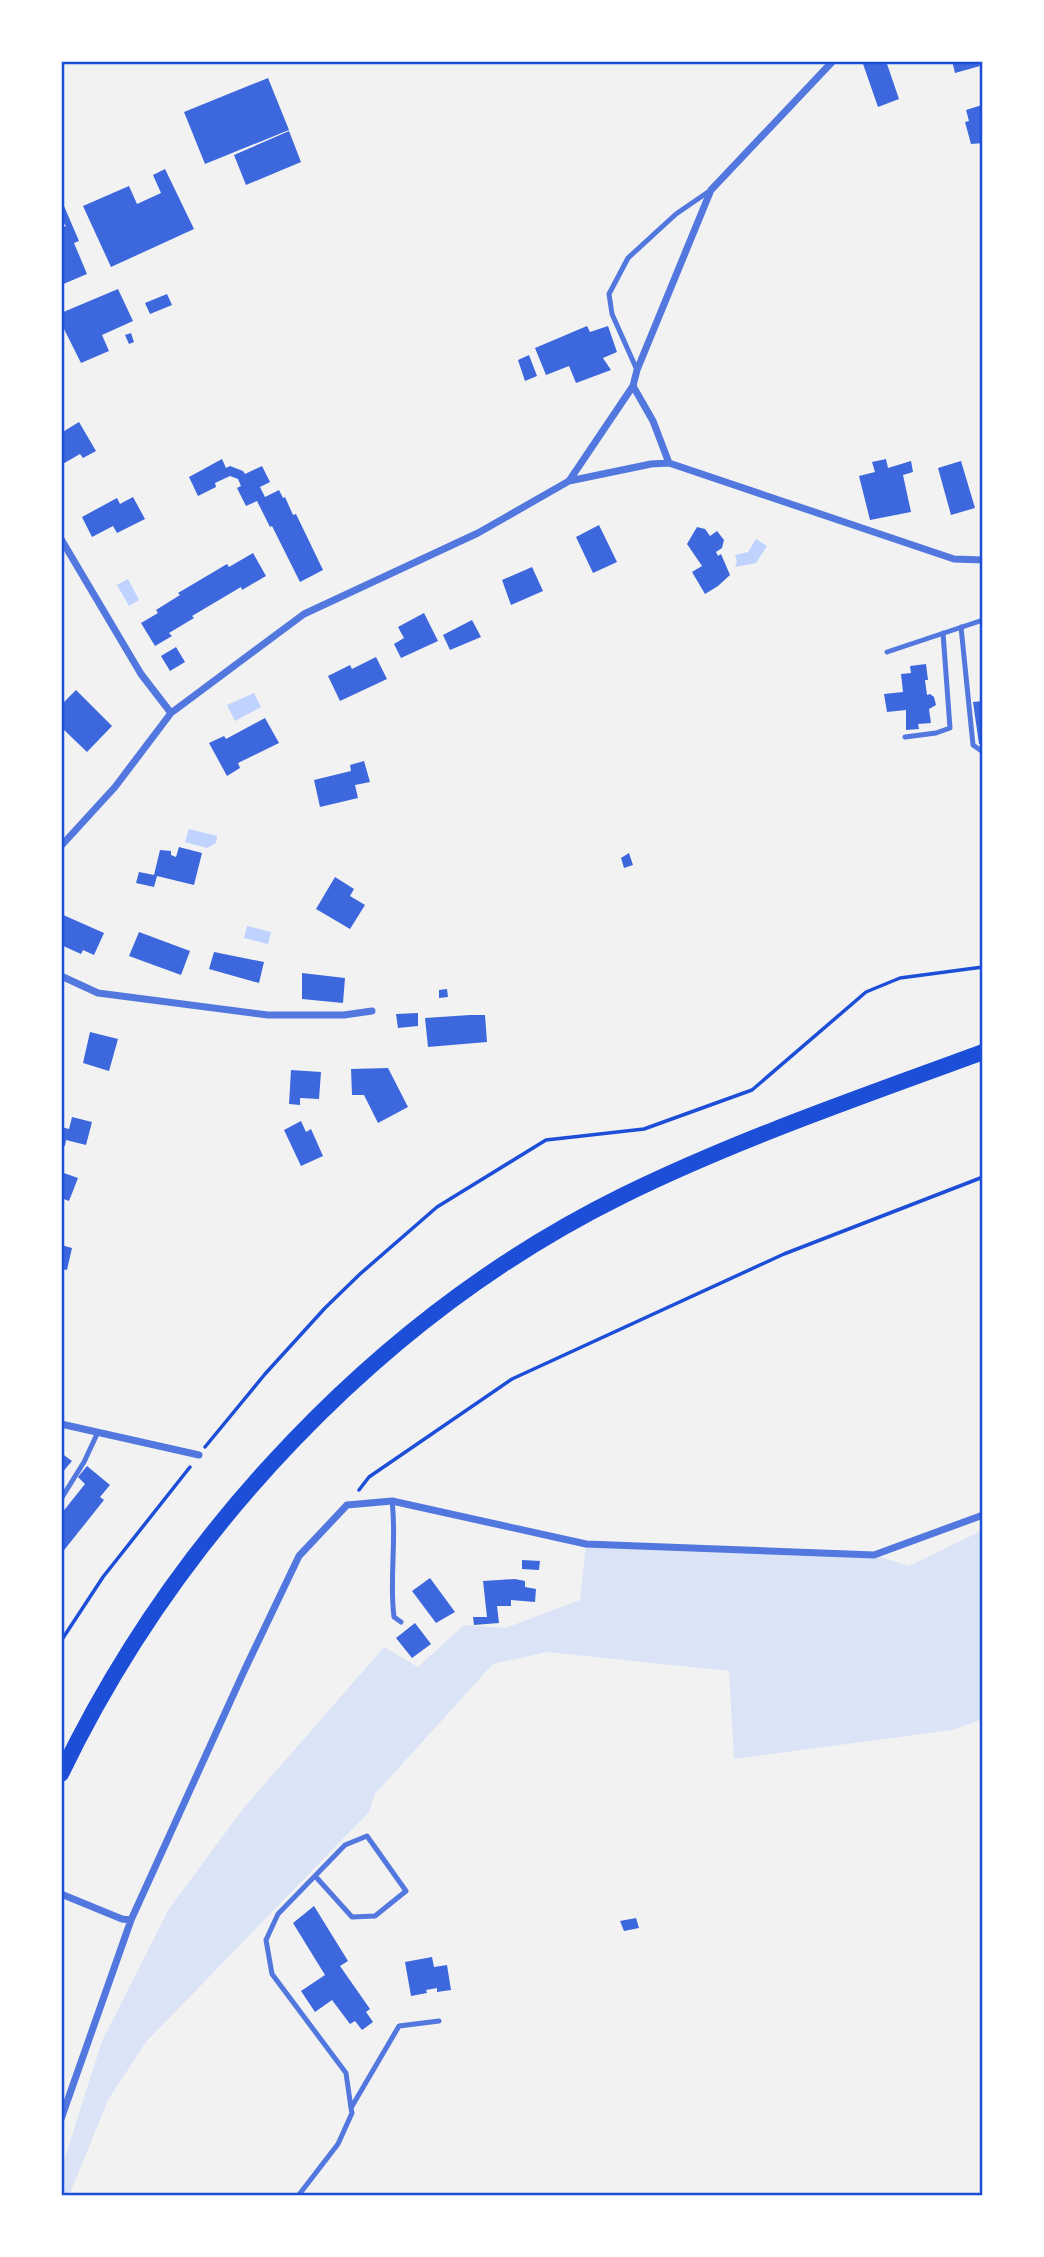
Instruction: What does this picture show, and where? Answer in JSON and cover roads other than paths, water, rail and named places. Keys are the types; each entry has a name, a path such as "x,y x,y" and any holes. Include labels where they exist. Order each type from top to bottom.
{"main road":[{"path":"61,1774 112,1678 157,1608 200,1550 256,1482 311,1422 422,1325 490,1275 620,1197 721,1150 983,1052"}],"street":[{"path":"569,481 633,386 637,370 711,190 833,61"},
{"path":"633,386 653,421 669,463"},
{"path":"61,846 115,787 171,713 303,614 478,533 569,481 651,464 669,463 954,559 983,560"},
{"path":"61,539 141,674 171,713"},
{"path":"61,976 98,993 268,1015 344,1015 372,1011"},
{"path":"61,1424 199,1455"},
{"path":"61,2119 131,1920 299,1556 347,1505 392,1501 586,1544 874,1555 983,1515"},
{"path":"61,1894 122,1919 131,1920"}],"lane":[{"path":"637,370 612,314 609,293 628,258 676,214 711,190"},
{"path":"887,652 983,620"},
{"path":"961,627 973,746 983,752"},
{"path":"905,737 936,733 950,728 943,633"},
{"path":"61,1499 99,1433"},
{"path":"392,1501 395,1522 392,1601 394,1617 401,1622"},
{"path":"298,2196 338,2144 352,2113 346,2073 272,1974 266,1940 278,1914 345,1845 367,1836 406,1891 375,1916 352,1917 316,1877"},
{"path":"351,2108 400,2026 439,2021"}],"water":[{"path":"756,539 767,546 756,563 735,567 735,555 748,552"},
{"path":"128,579 139,600 129,606 117,585"},
{"path":"254,693 261,707 235,721 227,705"},
{"path":"189,829 217,836 216,843 207,848 185,842"},
{"path":"247,926 271,932 268,944 244,938"}]}
